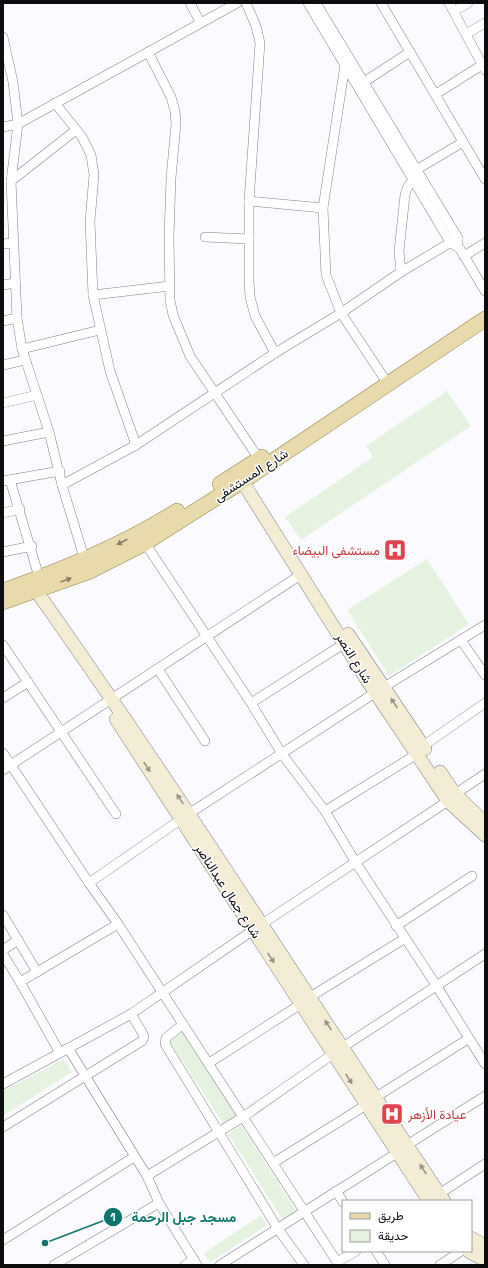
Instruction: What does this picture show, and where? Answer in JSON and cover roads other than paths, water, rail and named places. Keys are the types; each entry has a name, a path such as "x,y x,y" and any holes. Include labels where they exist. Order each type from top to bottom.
{"main road":[{"name":"شارع المستشفى","path":"386,380 485,310"},
{"name":"شارع المستشفى","path":"3,591 32,585 86,566 142,538 241,476 386,380 485,319"},
{"name":"شارع المستشفى","path":"3,602 32,585"}],"street":[{"path":"190,3 200,22"},
{"path":"3,127 18,124 200,22 237,3"},
{"path":"246,3 256,26 260,43 249,201 250,297 255,316 275,353"},
{"path":"308,3 414,180 462,252 485,291"},
{"path":"316,3 416,170 454,240"},
{"path":"381,3 485,179"},
{"path":"436,94 484,66 452,7 468,3"},
{"path":"466,34 485,23"},
{"path":"4,42 18,124 8,163 11,181 8,200 13,243 17,318 25,360 49,432 60,471 62,485 86,566"},
{"path":"148,52 171,97 175,111 176,124 171,178 169,230 170,286 173,315 183,343 261,462"},
{"path":"364,82 410,52"},
{"path":"345,65 323,208 326,275 341,314 386,380"},
{"path":"3,83 12,82"},
{"path":"55,103 82,137 91,155 94,175 90,221 93,295 110,371 136,446"},
{"path":"11,181 76,130"},
{"path":"416,170 463,142"},
{"path":"401,272 399,251 405,195 407,188 414,180"},
{"path":"249,201 323,208"},
{"path":"206,237 249,239"},
{"path":"62,485 136,446 275,353 341,314 401,272 454,240"},
{"path":"3,244 13,243"},
{"path":"462,252 485,243"},
{"path":"3,285 14,283"},
{"path":"93,295 170,286"},
{"path":"3,321 17,318"},
{"path":"22,349 100,330"},
{"path":"3,365 25,360"},
{"path":"3,403 37,396"},
{"path":"3,441 49,432"},
{"path":"32,585 32,546 20,509 7,480 60,471"},
{"name":"شارع النصر","path":"241,476 302,574 330,613 345,644 380,690"},
{"name":"شارع النصر","path":"241,476 420,750 452,797 485,835"},
{"path":"3,513 20,509"},
{"path":"142,538 251,703 282,754 325,811 404,939 436,985 485,1064"},
{"path":"3,552 32,546"},
{"path":"3,770 302,574"},
{"name":"شارع جمال عبدالناصر","path":"32,585 186,816 402,1149 438,1199"},
{"path":"89,883 186,816 380,690 485,625"},
{"path":"461,640 485,675"},
{"path":"251,703 345,644"},
{"path":"3,645 116,814"},
{"path":"158,669 204,741"},
{"path":"3,698 28,682"},
{"path":"325,811 420,750 485,704"},
{"path":"3,752 209,1063 338,1264 355,1252"},
{"path":"3,1084 131,1014 258,927 356,863 485,774"},
{"name":"شارع النصر","path":"452,797 485,823"},
{"path":"396,926 472,876"},
{"path":"3,915 37,972"},
{"path":"20,982 118,924"},
{"path":"209,1063 404,939"},
{"path":"3,950 18,940"},
{"path":"3,954 64,1051 84,1077 146,1176 159,1203 195,1262 185,1265"},
{"path":"146,1176 243,1117 338,1050 485,954"},
{"path":"3,1127 142,1041 144,1037 131,1014"},
{"path":"183,1024 166,1038 165,1044 278,1229 304,1265"},
{"path":"273,1163 468,1038"},
{"path":"220,1265 485,1096"},
{"path":"3,1240 134,1157"},
{"path":"438,1199 485,1164"},
{"path":"336,1191 342,1200"},
{"path":"54,1265 159,1203"},
{"path":"472,1239 485,1246"},
{"path":"377,1252 385,1265"},
{"path":"440,1265 460,1252"},
{"path":"470,1252 485,1260"}],"place":[{"name":"مستشفى البيضاء","path":"395,550"},
{"name":"عيادة الأزهر","path":"392,1114"},
{"name":"مسجد جبل الرحمة","path":"45,1243"}]}
